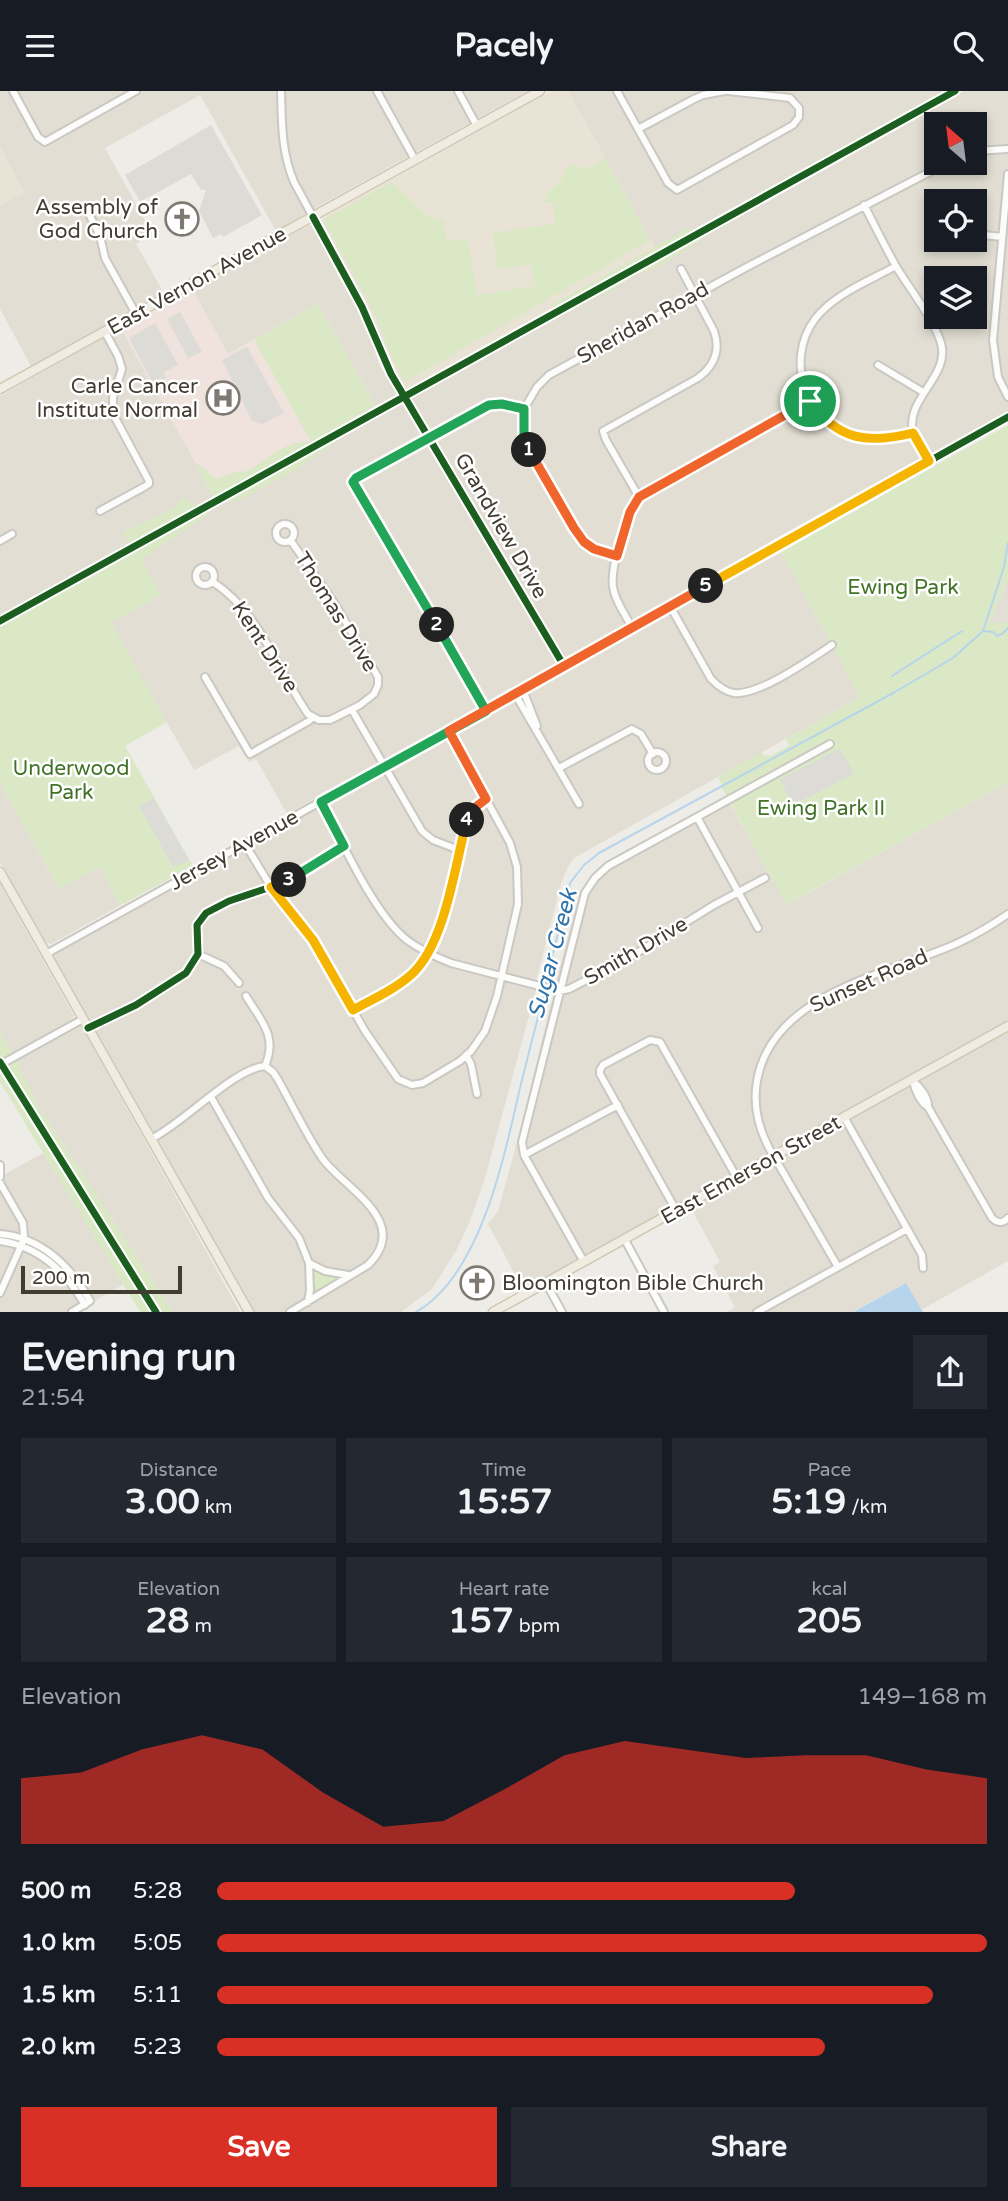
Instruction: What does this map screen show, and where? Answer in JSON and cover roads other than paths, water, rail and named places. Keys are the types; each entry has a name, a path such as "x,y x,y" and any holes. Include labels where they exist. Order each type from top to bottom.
{"main road":[{"name":"East Vernon Avenue","path":"0,390 540,91"},
{"path":"0,872 249,1312"},
{"name":"East Emerson Street","path":"494,1312 1008,1026"}],"street":[{"path":"13,91 38,137 43,141 50,140 136,91"},
{"name":"Grandview Drive","path":"281,91 282,139 286,163 294,182 362,307 391,375 564,666"},
{"path":"377,91 415,160"},
{"path":"458,91 477,126"},
{"path":"617,91 638,129 668,183 674,189 793,125 800,113 790,97 727,91 703,95 638,129"},
{"path":"987,150 1008,149"},
{"path":"1008,174 993,340 997,369 1008,397"},
{"name":"Sheridan Road","path":"524,409 537,387 549,375 924,175"},
{"path":"90,205 89,214 102,240 105,258 136,314"},
{"path":"864,205 896,266 932,325 942,348 939,367 915,410 913,433 929,461"},
{"path":"987,236 1002,237"},
{"path":"896,266 832,302 813,322 802,347 802,381 810,401 828,422 840,431 855,437 880,440 913,433"},
{"path":"639,497 603,432 698,378 712,366 717,352 716,337 681,269"},
{"path":"100,511 149,484 113,414 113,397 122,369 105,332"},
{"path":"878,365 923,392"},
{"path":"632,628 614,591 613,577 630,512 639,497 810,401"},
{"path":"486,711 353,482 356,478 489,405 502,404 524,409 524,437 529,450 574,528 589,546 617,556"},
{"name":"Jersey Avenue","path":"46,954 486,711 1008,417"},
{"path":"0,541 12,534"},
{"name":"Thomas Drive","path":"291,541 315,574 376,672 378,685 372,697 352,710"},
{"name":"Kent Drive","path":"213,582 227,591 246,612 303,707 313,717"},
{"path":"670,606 711,679 733,693 753,691 832,645"},
{"path":"205,677 250,754 313,717 330,720 352,710 422,831 433,840 459,850"},
{"path":"523,690 539,734"},
{"path":"515,694 579,804"},
{"path":"559,768 632,729 641,734 653,754"},
{"path":"245,843 271,887 313,940 353,1010 398,1079 407,1084 423,1083 466,1055 487,1026 519,904 518,879 510,843 449,731"},
{"path":"584,1262 524,1155 522,1142 556,990 590,883 608,866 830,744"},
{"path":"353,1010 407,978 429,953 440,928 470,813 486,799"},
{"path":"321,802 388,920 406,939 451,963 556,990"},
{"path":"697,817 758,928"},
{"path":"88,1028 136,1005 191,968 198,954 197,925 206,913 229,901 296,876 344,846"},
{"name":"Smith Drive","path":"556,990 584,982 627,960 738,891 765,878"},
{"name":"Sunset Road","path":"838,1267 765,1140 758,1122 756,1086 766,1051 784,1027 806,1009 889,969 959,943 1008,913"},
{"path":"198,954 224,967 239,983"},
{"path":"246,996 269,1037 271,1051 265,1066"},
{"path":"0,1065 83,1019"},
{"path":"677,1212 600,1074 603,1065 648,1041 656,1040 662,1045 737,1178"},
{"path":"466,1055 471,1064 477,1094"},
{"path":"151,1139 178,1123 245,1073 265,1066 273,1072 323,1159 372,1208 382,1229 380,1248 368,1265 290,1312"},
{"path":"913,1080 919,1086 928,1107 987,1210 996,1222 1008,1218"},
{"path":"211,1097 268,1198 299,1238 309,1263 308,1302"},
{"path":"524,1155 618,1105"},
{"path":"844,1118 922,1255 923,1268"},
{"path":"0,1165 0,1177"},
{"path":"0,1183 23,1223 22,1242 0,1293"},
{"path":"757,1312 907,1229"},
{"path":"0,1234 43,1249 66,1266 83,1287 88,1303 72,1312"},
{"path":"625,1240 664,1312"},
{"path":"0,1241 22,1242"},
{"path":"309,1263 333,1273 350,1276"},
{"path":"546,1283 562,1312"}],"water":[{"path":"906,1283 923,1312 853,1312"}],"waterway":[{"name":"Sugar Creek","path":"546,983 570,883 584,865 599,853 953,658 983,631 1004,567 1008,543"},
{"name":"Sugar Creek","path":"983,631 993,632 997,636 1008,628"},
{"path":"892,676 962,631"},
{"name":"Sugar Creek","path":"416,1312 438,1295 457,1271 486,1212 506,1147 545,989"}],"place":[{"name":"Assembly of God Church","path":"182,219"},
{"name":"Carle Cancer Institute Normal","path":"223,398"},
{"name":"Bloomington Bible Church","path":"477,1283"}],"park label":[{"name":"Ewing Park","path":"903,587"},
{"name":"Underwood Park","path":"71,780"},
{"name":"Ewing Park II","path":"821,808"}]}
